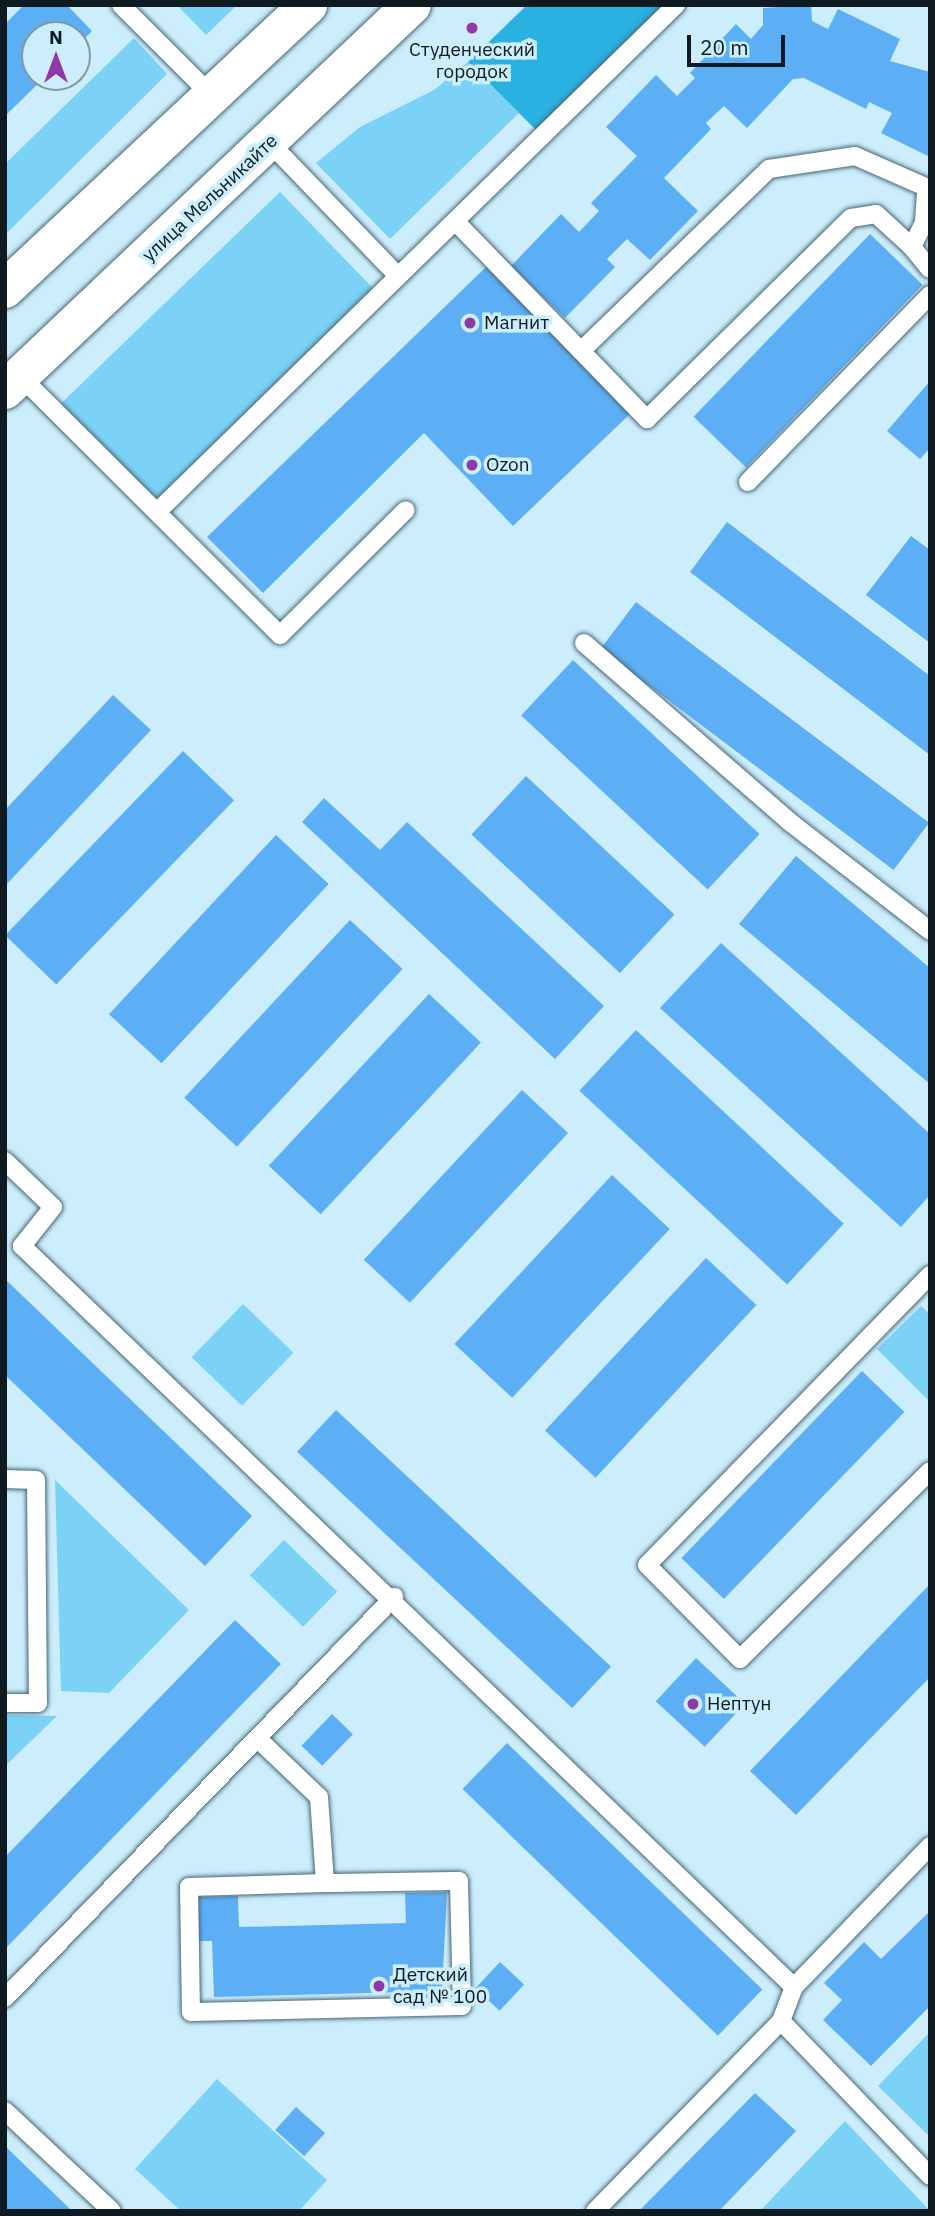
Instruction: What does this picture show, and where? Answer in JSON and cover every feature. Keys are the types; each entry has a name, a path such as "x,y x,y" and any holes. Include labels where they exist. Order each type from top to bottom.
{"main road":[{"path":"5,289 308,5"},
{"name":"улица Мельникайте","path":"13,383 412,5"}],"lane":[{"path":"121,5 211,95"},
{"path":"157,512 676,5"},
{"path":"269,142 398,276"},
{"path":"581,351 769,169 855,156 928,189 924,222 912,247"},
{"path":"455,221 647,419 851,218 876,214 912,247 930,269"},
{"path":"748,482 930,295"},
{"path":"13,383 157,512 280,635 406,510"},
{"path":"584,643 791,823 930,931"},
{"path":"5,1161 54,1207 22,1246 394,1597 794,1987"},
{"path":"930,1275 647,1565 740,1659 930,1471"},
{"path":"5,1479 36,1480 38,1703 5,1703"},
{"path":"5,1998 394,1597"},
{"path":"258,1739 319,1797 325,1883"},
{"path":"595,2211 781,2021 794,1987 930,1846"},
{"path":"459,1881 462,2006 191,2012 189,1887 325,1883 459,1881"},
{"path":"781,2021 930,2176"},
{"path":"5,2111 112,2211"}],"shaded area":[{"path":"177,5 237,5 206,35"},
{"path":"527,5 676,5 542,136 468,62"},
{"path":"134,38 167,74 5,235 5,164 80,91 91,91 91,80"},
{"path":"468,62 519,113 390,239 316,163 360,127 434,90"},
{"path":"280,192 379,295 154,512 55,409"},
{"path":"243,1304 293,1353 242,1406 192,1357"},
{"path":"921,1306 930,1314 930,1402 877,1349"},
{"path":"55,1480 189,1610 109,1693 61,1691"},
{"path":"284,1540 337,1591 303,1627 250,1575"},
{"path":"5,1715 57,1716 5,1766"},
{"path":"930,2032 930,2137 878,2086"},
{"path":"217,2079 327,2180 299,2211 181,2211 135,2169"},
{"path":"845,2121 930,2211 760,2211"}],"building":[{"path":"24,5 67,5 82,21 21,21 21,91 31,91 5,116 5,24"},
{"path":"811,5 812,21 828,29 838,9 900,39 890,61 930,72 930,157 881,133 892,113 869,102 866,109 804,78 793,79 747,128 724,106 706,123 711,129 664,178 698,211 650,260 627,239 607,259 615,267 565,318 511,266 561,214 579,232 599,211 591,203 637,156 606,127 656,75 677,96 695,78 690,73 736,24 751,39 763,25 763,8"},
{"path":"870,234 923,285 746,467 694,417"},
{"path":"486,267 631,413 513,526 424,433 263,593 207,537"},
{"path":"930,381 930,448 920,459 887,431"},
{"path":"727,522 930,676 930,755 690,572"},
{"path":"911,536 930,550 930,643 866,595"},
{"path":"636,602 929,823 894,870 600,649"},
{"path":"573,660 759,834 708,889 521,716"},
{"path":"113,695 151,730 5,886 5,810"},
{"path":"183,751 234,800 56,984 5,935"},
{"path":"526,776 674,914 620,973 471,835"},
{"path":"324,798 380,850 407,822 604,1006 555,1059 302,822"},
{"path":"276,835 329,884 162,1063 109,1014"},
{"path":"796,856 930,968 930,1084 739,924"},
{"path":"350,920 403,969 237,1147 184,1098"},
{"path":"721,943 930,1134 930,1195 901,1227 660,1008"},
{"path":"429,994 481,1042 321,1214 269,1166"},
{"path":"636,1030 844,1224 787,1284 579,1091"},
{"path":"522,1090 568,1133 410,1303 364,1260"},
{"path":"612,1175 670,1229 512,1398 454,1344"},
{"path":"706,1258 756,1305 596,1478 545,1431"},
{"path":"5,1279 252,1516 205,1566 5,1375"},
{"path":"862,1371 904,1412 724,1599 681,1558"},
{"path":"336,1410 611,1666 572,1708 297,1452"},
{"path":"930,1584 930,1677 796,1815 750,1771"},
{"path":"235,1620 281,1664 5,1949 5,1857"},
{"path":"696,1658 745,1704 705,1747 656,1701"},
{"path":"332,1714 353,1734 322,1766 301,1746"},
{"path":"507,1743 762,1990 718,2036 463,1789"},
{"path":"447,1892 442,1991 214,1997 212,1941 199,1941 198,1897 238,1896 239,1927 406,1923 405,1893"},
{"path":"930,1911 930,2006 871,2066 823,2020 842,2000 824,1983 864,1942 881,1959"},
{"path":"500,1962 524,1985 500,2011 475,1988"},
{"path":"755,2093 796,2131 719,2211 639,2211"},
{"path":"296,2107 325,2133 304,2156 275,2130"},
{"path":"5,2146 37,2177 72,2211 5,2211"}],"place":[{"name":"Студенческий городок","path":"472,28"},
{"name":"Магнит","path":"470,323"},
{"name":"Ozon","path":"472,465"},
{"name":"Нептун","path":"693,1704"},
{"name":"Детский сад № 100","path":"379,1986"}]}
